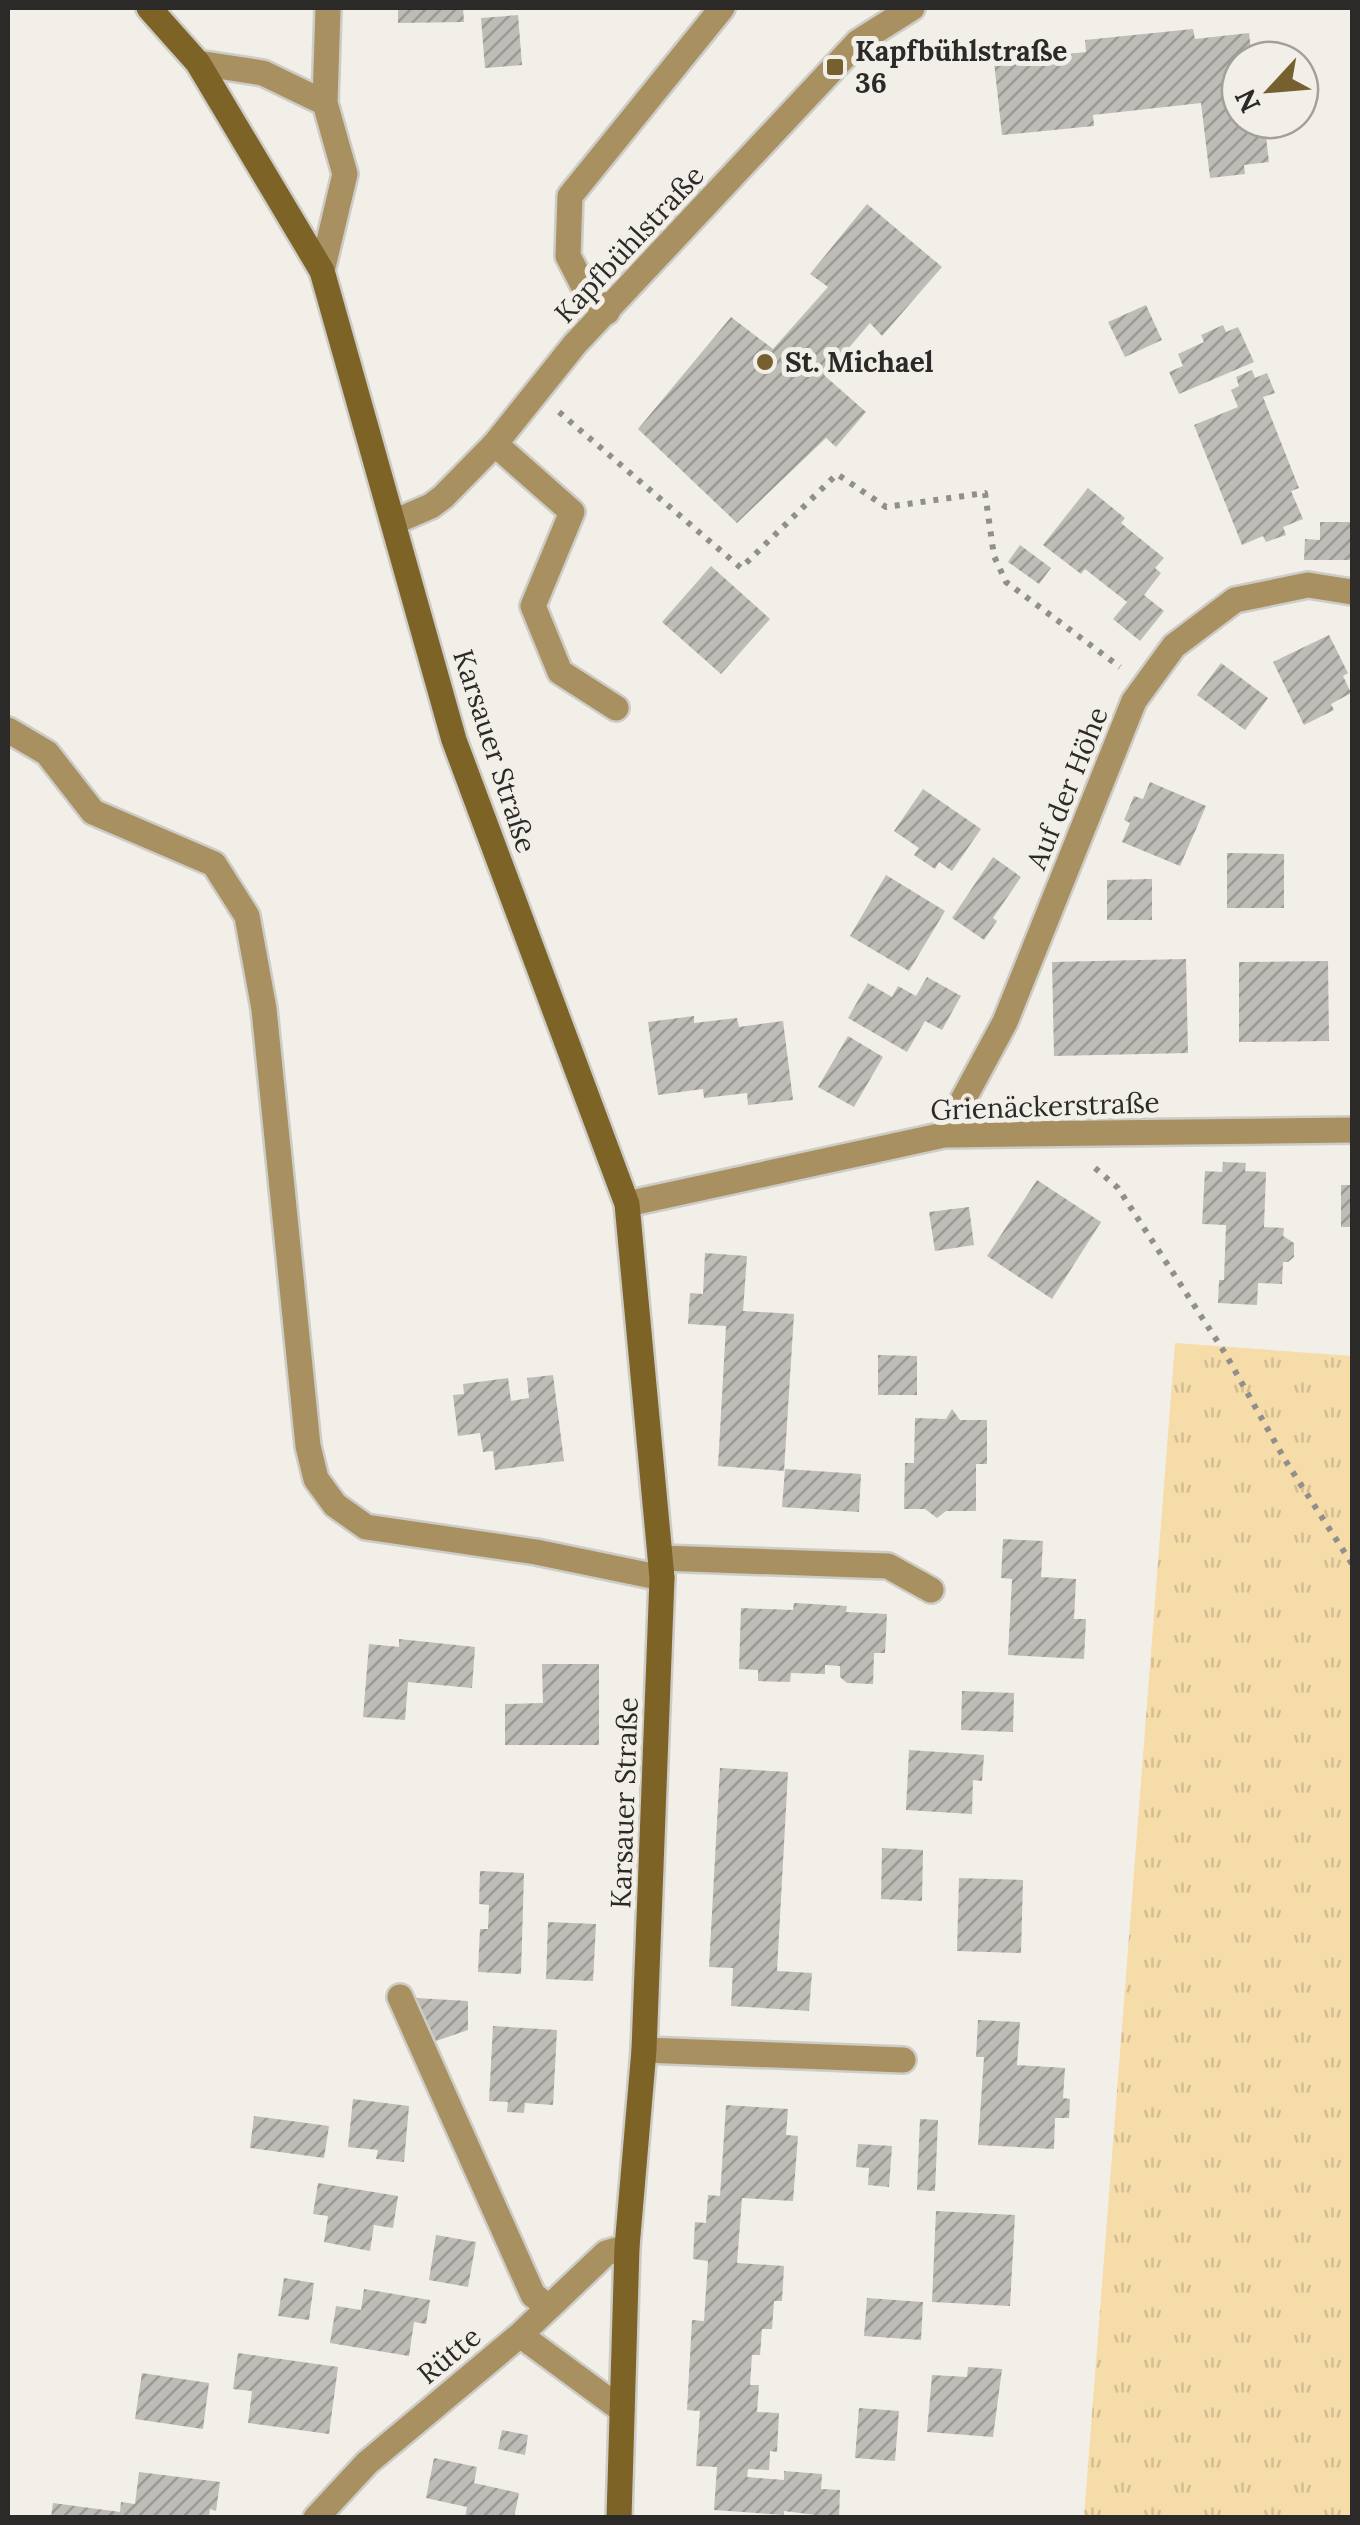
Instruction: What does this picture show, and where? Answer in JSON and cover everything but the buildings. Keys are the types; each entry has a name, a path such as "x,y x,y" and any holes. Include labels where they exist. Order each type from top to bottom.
{"street":[{"name":"Karsauer Straße","path":"149,8 198,63 322,271 454,740 627,1204 661,1568 644,2050 627,2247 619,2518"},
{"path":"322,271 346,174 325,103 328,8"},
{"path":"607,312 586,289 568,256 570,196 722,8"},
{"name":"Kapfbühlstraße","path":"394,522 443,497 495,444 576,344 858,42 912,8"},
{"path":"198,63 263,74 325,103"},
{"path":"495,444 572,512 534,606 560,672 616,708"},
{"name":"Auf der Höhe","path":"944,1136 1005,1022 1134,701 1174,646 1235,600 1308,585 1352,592"},
{"path":"8,730 47,753 93,812 214,864 247,916 264,1009 308,1446 316,1479 335,1505 366,1526 536,1552 661,1568 888,1566 931,1590"},
{"name":"Grienäckerstraße","path":"627,1204 944,1136 1352,1130"},
{"path":"400,1997 533,2296 549,2307"},
{"path":"644,2050 903,2060"},
{"name":"Rütte","path":"316,2518 367,2464 520,2335 606,2253 627,2247"},
{"path":"520,2335 622,2410"}],"path":[{"path":"537,393 741,568 837,474 886,507 985,493 994,556 1006,582 1145,685"},
{"path":"1074,1132 1080,1154 1118,1188 1225,1353 1285,1460 1352,1564"}],"green space":[{"path":"1175,1343 1352,1356 1352,2517 1084,2517"}],"place":[{"name":"Kapfbühlstraße 36","path":"835,67"},
{"name":"St. Michael","path":"765,362"}]}
